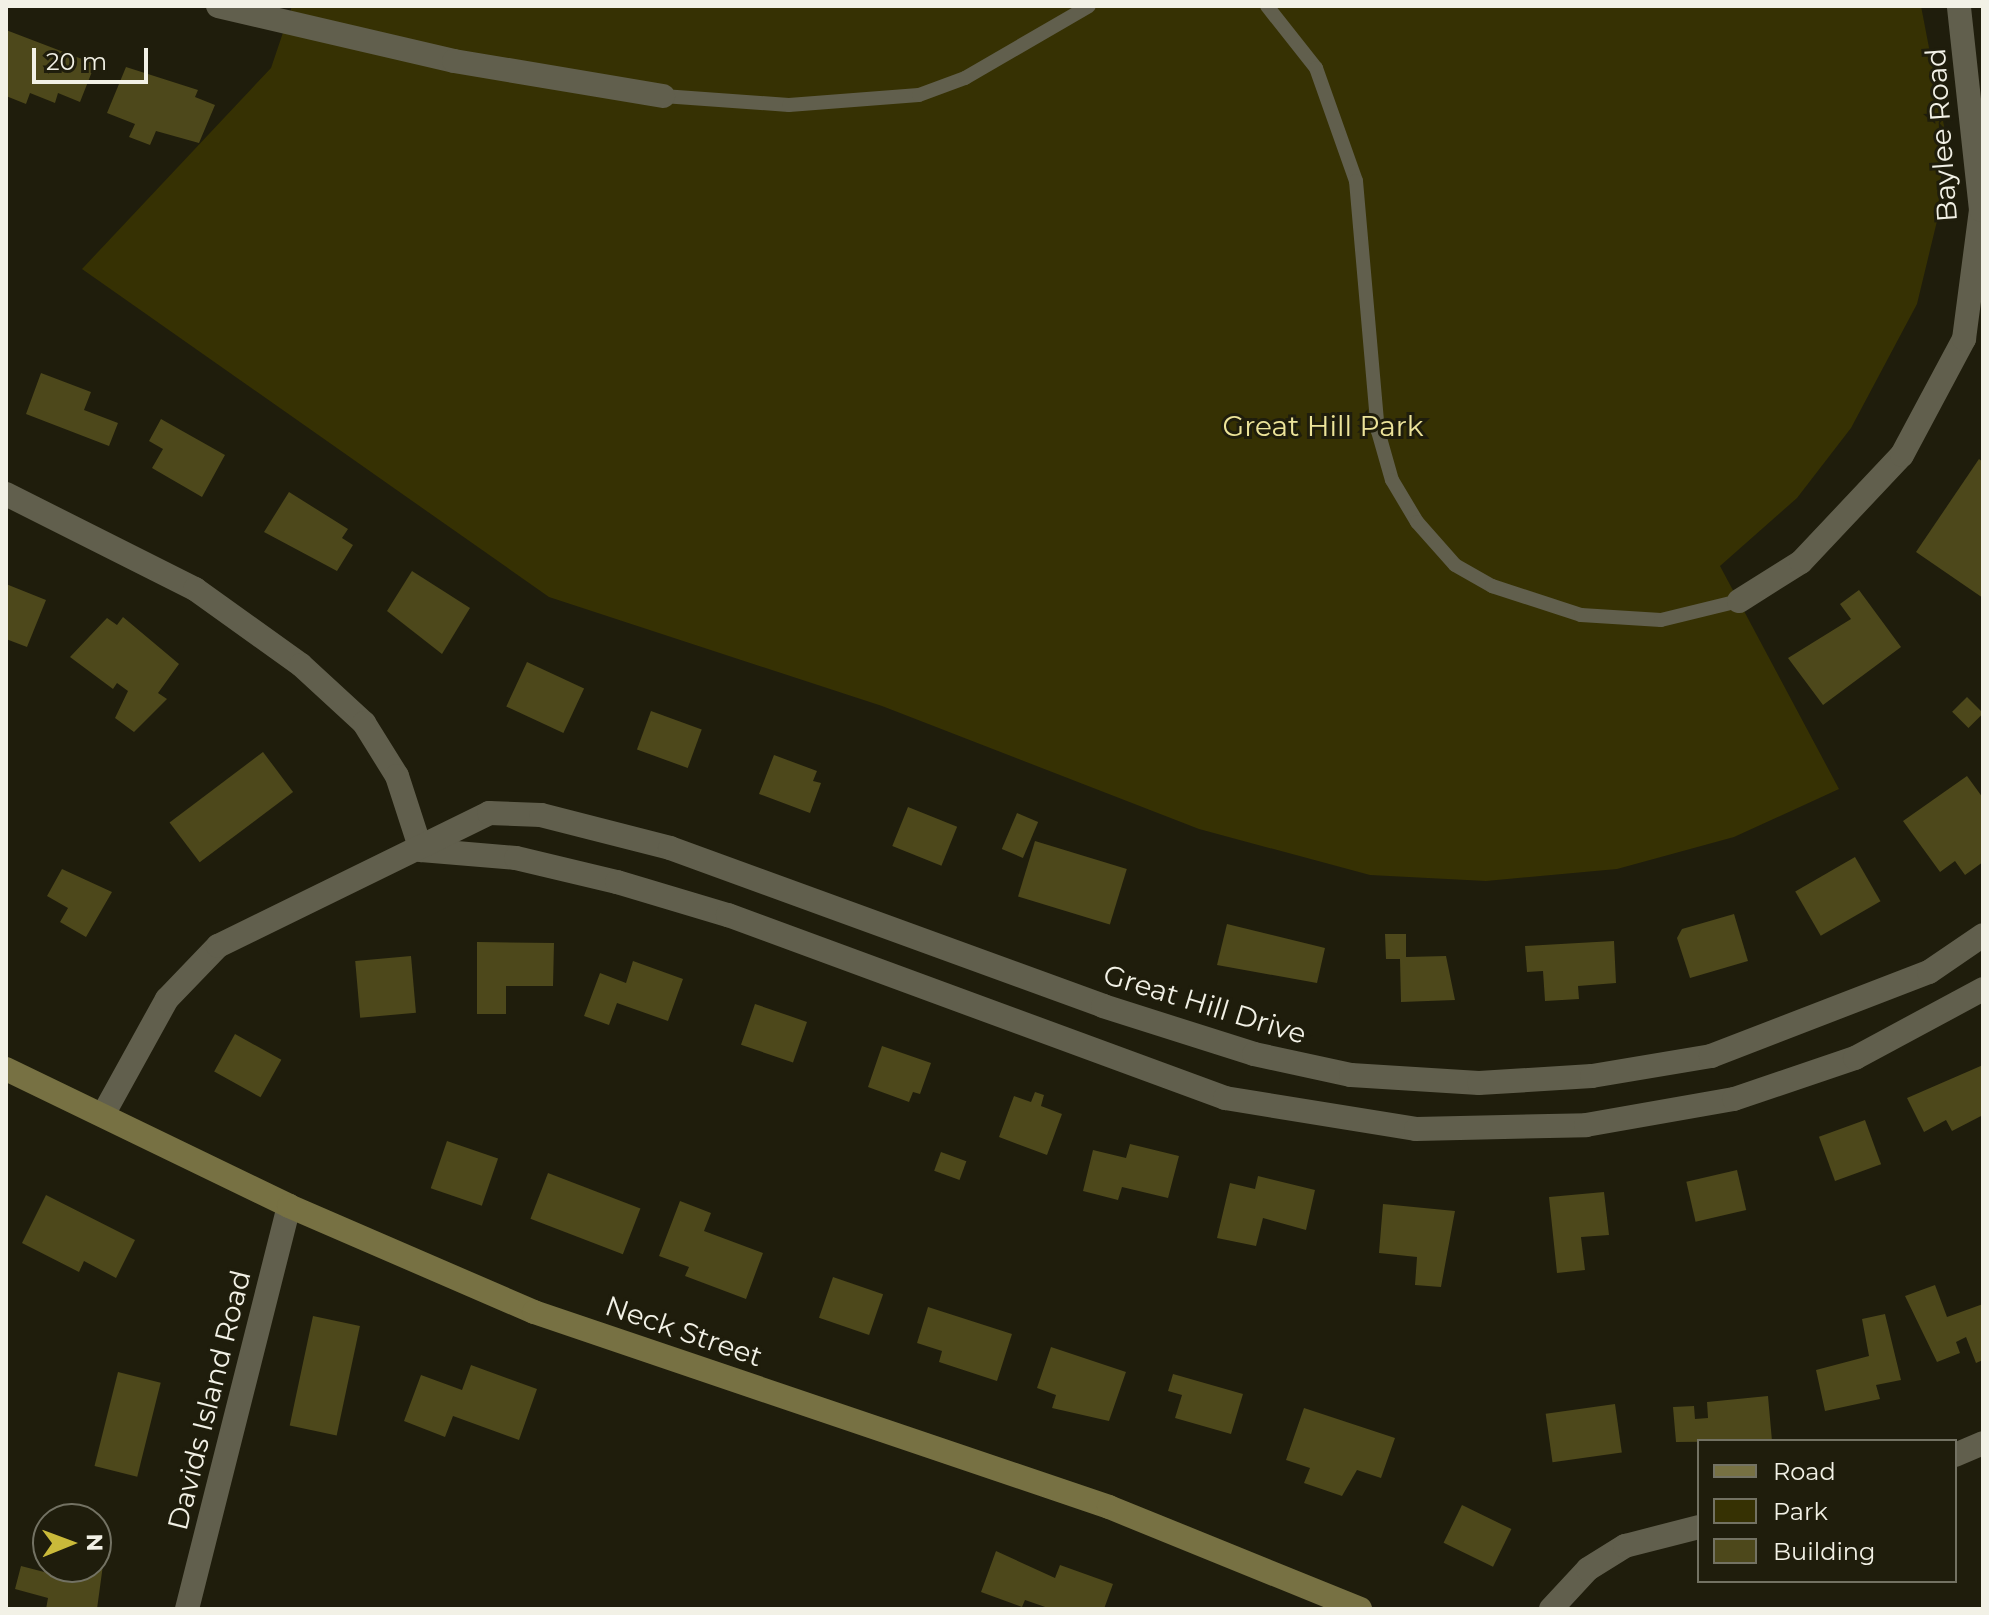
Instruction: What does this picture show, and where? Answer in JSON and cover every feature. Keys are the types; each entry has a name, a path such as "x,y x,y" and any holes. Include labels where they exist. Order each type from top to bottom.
{"street":[{"path":"218,6 454,61 663,96"},
{"name":"Baylee Road","path":"1739,601 1801,562 1883,477 1935,400 1964,339 1981,210 1959,6"},
{"path":"6,494 195,589 301,665 364,723 397,776 421,850"},
{"name":"Great Hill Drive","path":"104,1113 187,971 254,924 421,850 489,813 541,815 698,857 1254,1054 1351,1075 1479,1083 1592,1076 1711,1056 1929,972 1983,935"},
{"name":"Great Hill Drive","path":"421,850 516,858 617,882 727,914 1225,1098 1416,1129 1586,1125 1734,1099 1855,1058 1983,989"},
{"name":"Neck Street","path":"6,1069 104,1113 289,1206 534,1312 1109,1507 1360,1609"},
{"name":"Davids Island Road","path":"187,1609 289,1206"},
{"path":"1957,1454 1983,1443"},
{"path":"1551,1609 1588,1569 1625,1546 1697,1528"}],"lane":[{"path":"663,96 789,105 919,95 965,78 1065,12 1089,6"},
{"path":"1267,6 1316,68 1356,181 1378,431 1392,480 1417,522 1455,565 1492,586 1581,615 1661,620 1739,601"}],"green space":[{"name":"Great Hill Park","path":"292,6 1921,6 1945,131 1937,221 1917,304 1851,428 1797,498 1720,566 1839,789 1734,837 1617,869 1486,881 1370,875 1199,829 882,706 549,597 82,269 271,68"}],"building":[{"path":"6,30 95,64 80,102 58,93 55,103 30,93 26,104 6,96"},
{"path":"126,67 198,90 195,97 215,105 199,143 156,131 150,145 129,137 135,124 107,113"},
{"path":"41,373 91,392 84,410 118,423 109,446 26,414"},
{"path":"161,419 225,455 202,497 152,468 163,449 149,441"},
{"path":"1979,459 1983,462 1983,598 1916,552"},
{"path":"289,492 348,529 342,538 353,545 337,571 264,532"},
{"path":"412,571 470,608 442,654 387,611"},
{"path":"6,584 46,600 27,647 6,639"},
{"path":"1859,590 1901,647 1823,705 1788,658 1851,619 1840,604"},
{"path":"123,617 179,664 158,693 167,699 134,732 115,718 128,691 117,683 113,689 70,657 107,618 117,625"},
{"path":"527,662 584,689 563,733 506,706"},
{"path":"1967,697 1983,713 1968,728 1952,712"},
{"path":"651,711 702,729 688,768 637,750"},
{"path":"263,752 293,792 200,862 170,822"},
{"path":"774,755 817,771 813,781 821,783 810,813 759,794"},
{"path":"1967,776 1983,798 1983,862 1965,875 1955,861 1940,872 1903,821"},
{"path":"908,807 957,827 941,866 892,846"},
{"path":"1017,813 1038,822 1023,858 1002,849"},
{"path":"1035,841 1127,869 1110,925 1018,896"},
{"path":"1855,857 1880,901 1821,936 1795,892"},
{"path":"62,869 112,892 86,937 60,922 68,908 47,896"},
{"path":"1734,914 1748,961 1690,978 1677,938 1682,929"},
{"path":"1227,924 1325,948 1317,983 1217,965"},
{"path":"1385,934 1406,934 1406,957 1446,956 1455,1000 1401,1002 1400,959 1386,959"},
{"path":"1614,941 1616,983 1578,986 1579,999 1545,1001 1543,971 1527,972 1525,946"},
{"path":"477,942 554,943 553,986 506,986 506,1014 477,1014"},
{"path":"411,956 416,1013 360,1018 355,961"},
{"path":"633,961 683,979 668,1021 617,1003 609,1025 584,1016 600,973 626,983"},
{"path":"755,1004 807,1022 793,1063 741,1045"},
{"path":"235,1034 281,1060 261,1097 214,1072"},
{"path":"882,1046 931,1063 920,1094 913,1092 909,1102 868,1087"},
{"path":"1983,1065 1983,1115 1952,1131 1946,1120 1924,1132 1907,1098"},
{"path":"1035,1092 1044,1095 1041,1106 1062,1114 1047,1155 999,1137 1014,1096 1031,1102"},
{"path":"1865,1120 1881,1164 1835,1181 1819,1137"},
{"path":"447,1141 498,1159 482,1206 431,1188"},
{"path":"1130,1144 1179,1156 1168,1198 1122,1187 1118,1200 1083,1191 1093,1150 1126,1158"},
{"path":"941,1152 966,1161 960,1180 934,1171"},
{"path":"1737,1170 1746,1210 1696,1222 1686,1182"},
{"path":"548,1173 640,1208 623,1254 530,1219"},
{"path":"1258,1176 1315,1190 1306,1230 1263,1218 1256,1246 1217,1238 1230,1183 1255,1189"},
{"path":"1604,1192 1609,1235 1581,1237 1585,1270 1557,1273 1549,1197"},
{"path":"46,1195 135,1240 116,1278 84,1261 79,1272 22,1243"},
{"path":"680,1201 711,1213 704,1231 763,1253 746,1299 685,1276 689,1267 659,1256"},
{"path":"1383,1204 1455,1211 1441,1287 1415,1285 1417,1257 1379,1253"},
{"path":"833,1277 883,1294 869,1335 819,1318"},
{"path":"1935,1285 1947,1317 1983,1304 1983,1360 1976,1363 1966,1337 1956,1342 1960,1353 1937,1362 1905,1296"},
{"path":"928,1307 1012,1334 997,1381 939,1362 942,1351 917,1343"},
{"path":"1885,1314 1901,1380 1876,1385 1880,1399 1825,1411 1816,1370 1869,1356 1862,1319"},
{"path":"313,1316 360,1326 337,1436 290,1426"},
{"path":"1051,1347 1126,1372 1109,1421 1052,1408 1056,1395 1037,1388"},
{"path":"471,1365 537,1389 519,1440 453,1416 445,1437 404,1421 421,1375 462,1390"},
{"path":"118,1372 161,1383 137,1477 95,1466"},
{"path":"1173,1374 1243,1394 1231,1434 1175,1418 1182,1395 1168,1391"},
{"path":"1768,1396 1772,1439 1676,1442 1673,1407 1694,1406 1695,1419 1708,1418 1707,1402"},
{"path":"1615,1404 1622,1453 1553,1462 1546,1414"},
{"path":"1304,1408 1395,1438 1381,1478 1357,1470 1342,1496 1304,1483 1310,1468 1286,1460"},
{"path":"1462,1505 1511,1529 1493,1567 1444,1543"},
{"path":"996,1551 1055,1578 1060,1565 1113,1584 1104,1609 1051,1609 1025,1600 1022,1607 981,1592"},
{"path":"21,1566 32,1569 32,1583 101,1583 97,1609 46,1609 48,1598 15,1589"}]}
